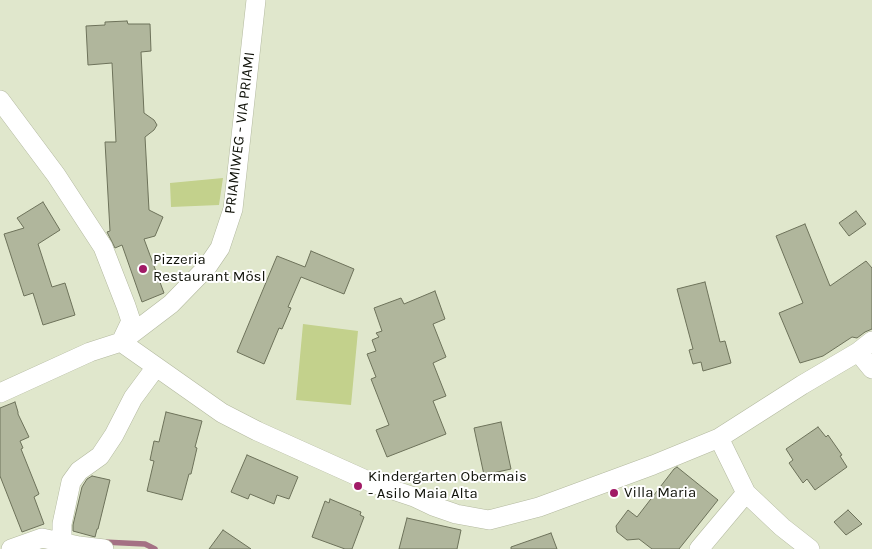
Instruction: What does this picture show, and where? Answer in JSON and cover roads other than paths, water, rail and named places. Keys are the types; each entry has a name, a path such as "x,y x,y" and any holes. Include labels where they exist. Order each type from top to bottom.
{"street":[{"name":"PRIAMIWEG - VIA PRIAMI","path":"0,393 90,352 121,342 171,304 206,267 220,248 233,209 256,0"},
{"path":"0,100 56,175 103,247 131,321 121,342 222,413 257,431 375,484 456,514 489,520 539,507 653,465 719,438 865,347 872,369"},
{"path":"62,543 62,524 71,482 79,471 100,456 114,435 133,398 156,367"},
{"path":"719,438 746,493 782,527 810,549"},
{"path":"699,549 746,493"},
{"path":"11,549 42,538 104,549"}],"waterway":[{"path":"103,542 145,544 155,549"}],"place":[{"name":"Pizzeria Restaurant Mösl","path":"143,269"},
{"name":"Kindergarten Obermais - Asilo Maia Alta","path":"358,486"},
{"name":"Villa Maria","path":"614,493"}]}
